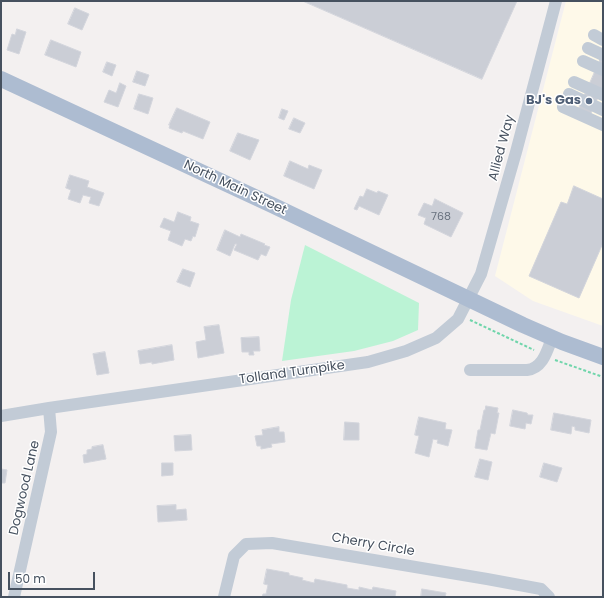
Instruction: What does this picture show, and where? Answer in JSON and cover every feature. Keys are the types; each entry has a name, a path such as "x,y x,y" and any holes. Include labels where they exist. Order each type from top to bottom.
{"main road":[{"name":"North Main Street","path":"1,78 272,205 467,299"},
{"path":"467,299 552,338 603,357"}],"street":[{"name":"Allied Way","path":"467,299 481,274 516,152 556,1"},
{"path":"593,43 603,47"},
{"path":"593,43 603,55"},
{"path":"593,43 603,62"},
{"path":"593,43 603,70"},
{"path":"570,91 603,87"},
{"path":"570,91 603,95"},
{"path":"570,91 603,102"},
{"path":"570,91 603,110"},
{"path":"570,91 603,117"},
{"path":"570,91 603,125"},
{"name":"Tolland Turnpike","path":"1,416 368,362 406,351 436,338 458,319 467,299"},
{"path":"470,370 533,369 542,361 552,338"},
{"name":"Dogwood Lane","path":"14,597 51,432 49,408"},
{"name":"Cherry Circle","path":"224,597 234,556 246,544 272,543 541,589 549,597"}],"shaded area":[{"path":"566,1 603,1 603,326 533,301 495,276"}],"green space":[{"path":"305,245 419,303 418,330 393,341 354,351 282,361 291,300"}],"building":[{"path":"303,1 517,1 482,79"},
{"path":"75,8 89,14 82,30 68,24"},
{"path":"17,29 26,32 19,54 7,50 12,34 15,35"},
{"path":"51,40 81,52 76,67 45,55"},
{"name":"BJ's Gas","path":"603,53 603,86 588,120 576,115"},
{"path":"107,62 116,65 112,76 103,72"},
{"path":"137,71 149,75 145,86 133,82"},
{"path":"120,83 126,86 118,107 104,102 109,90 116,93"},
{"path":"139,94 153,98 148,114 134,109"},
{"path":"177,108 210,122 203,139 183,131 182,133 169,128"},
{"path":"282,109 288,111 284,120 279,118"},
{"path":"294,118 305,123 300,133 289,129"},
{"path":"238,133 259,140 250,160 230,151"},
{"path":"290,161 308,169 309,165 322,170 314,189 284,176"},
{"path":"70,175 89,181 87,187 104,193 99,206 89,203 91,197 83,195 80,203 68,199 71,190 66,188"},
{"path":"574,186 603,199 603,243 579,298 529,276 561,202 567,204"},
{"path":"367,189 388,195 379,215 359,206 357,210 354,209 360,196 363,197"},
{"path":"435,199 463,213 451,237 424,224 426,218 418,215 424,203 432,206"},
{"path":"178,212 191,217 190,221 199,224 195,237 193,236 191,241 185,239 182,246 168,240 171,231 160,227 164,218 174,222"},
{"path":"225,230 240,237 241,234 270,247 266,256 261,254 258,260 234,250 237,244 235,244 230,256 217,250"},
{"path":"183,269 195,273 190,287 177,282"},
{"path":"219,325 224,353 198,358 196,342 206,340 204,327"},
{"path":"259,337 260,351 253,351 254,355 249,355 249,352 242,352 241,338"},
{"path":"172,345 174,360 152,364 152,362 140,364 138,351"},
{"path":"105,352 109,373 97,375 93,354"},
{"path":"486,406 498,408 497,413 499,413 495,434 491,433 487,450 475,448 478,430 480,430"},
{"path":"513,410 527,413 528,415 533,415 531,424 526,423 525,429 510,426"},
{"path":"554,413 591,420 589,433 575,430 575,427 572,426 571,434 551,430"},
{"path":"419,417 446,423 445,429 452,430 448,446 437,443 438,440 433,439 429,457 415,453 419,436 415,435"},
{"path":"345,422 359,423 359,440 344,440"},
{"path":"279,427 279,432 284,432 285,442 271,444 272,447 261,449 261,446 257,446 255,436 263,435 262,430"},
{"path":"191,435 192,450 175,451 174,436"},
{"path":"103,445 106,459 84,463 83,455 87,454 87,450 92,449 92,447"},
{"path":"480,459 492,462 488,480 475,477"},
{"path":"162,463 173,463 173,475 162,476"},
{"path":"544,463 562,468 557,482 540,477"},
{"path":"1,469 7,470 5,483 1,483"},
{"path":"176,505 176,510 186,509 187,520 158,522 157,506"},
{"path":"267,569 289,573 289,575 303,578 302,580 314,583 315,579 347,585 347,588 359,590 359,587 372,590 373,587 396,591 395,597 262,597 263,594 266,594 268,585 264,584"},
{"path":"422,589 446,593 445,597 421,597"}],"place":[{"name":"BJ's Gas","path":"589,101"}]}
